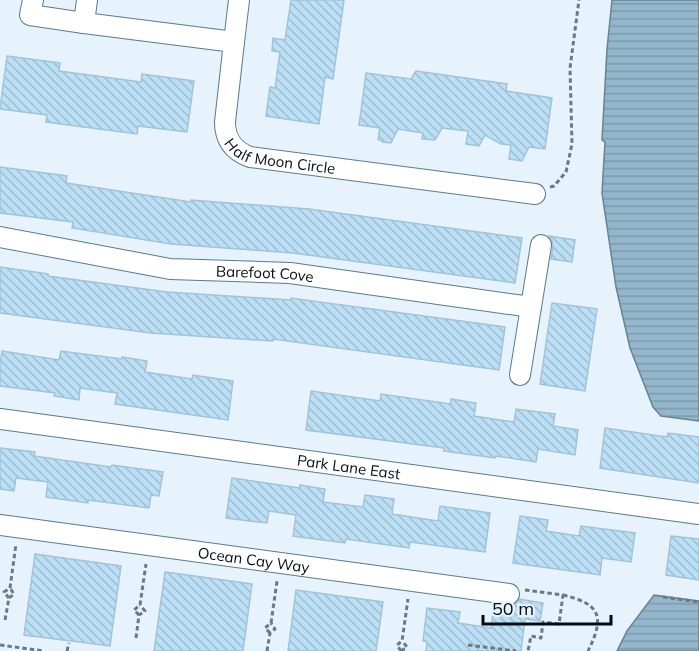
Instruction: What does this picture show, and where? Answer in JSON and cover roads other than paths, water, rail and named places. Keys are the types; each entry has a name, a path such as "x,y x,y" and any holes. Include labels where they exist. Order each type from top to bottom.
{"street":[{"path":"33,0 30,15 234,42"},
{"path":"84,23 87,0"},
{"name":"Half Moon Circle","path":"239,0 225,122 225,133 238,152 250,157 534,194"},
{"name":"Barefoot Cove","path":"0,237 170,269 290,273 531,307"},
{"path":"520,375 541,245"},
{"name":"Park Lane East","path":"0,419 699,514"},
{"name":"Ocean Cay Way","path":"0,525 515,591"}],"water":[{"path":"612,0 699,0 699,421 661,416 653,407 630,348 616,287 602,193 605,142 602,140"},
{"path":"654,595 699,601 699,651 617,651 627,631"}]}
